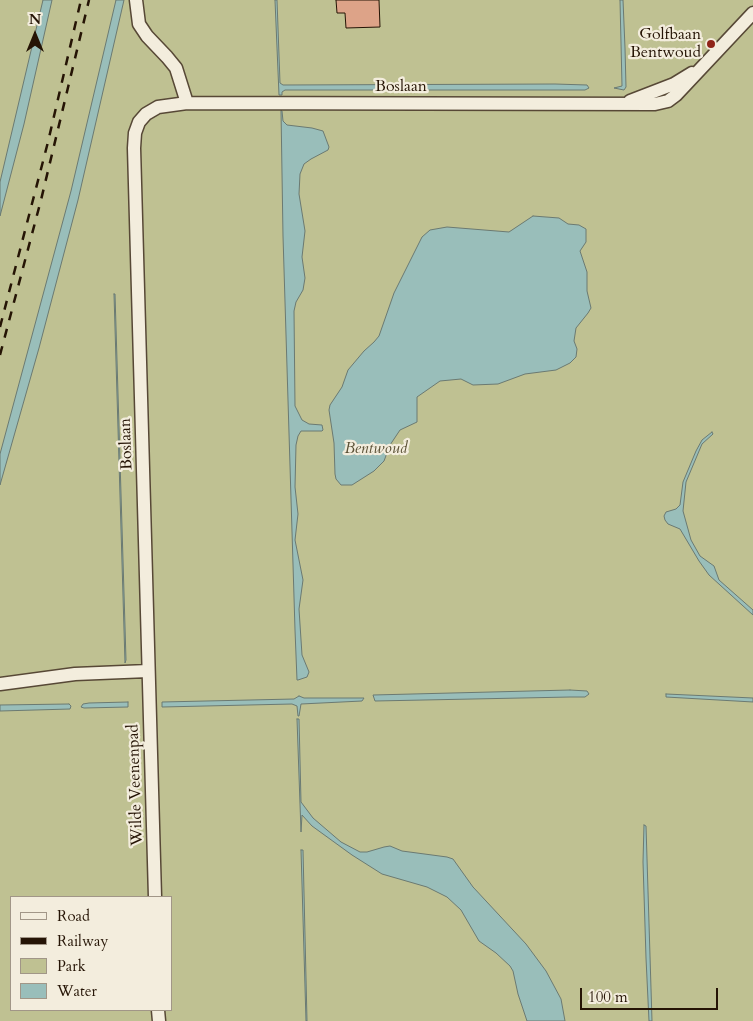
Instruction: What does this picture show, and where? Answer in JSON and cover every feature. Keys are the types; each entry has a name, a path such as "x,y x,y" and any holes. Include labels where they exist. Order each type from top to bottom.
{"street":[{"path":"136,0 140,24 147,36 176,68 187,103"},
{"name":"Boslaan","path":"148,671 148,614 134,148 135,133 139,122 146,114 158,107 187,103 614,104 639,98 674,84 703,67 753,13"},
{"path":"0,684 75,674 148,671"},
{"name":"Wilde Veenenpad","path":"148,671 155,896"}],"green space":[{"name":"Bentwoud","path":"0,0 753,0 753,1021 0,1021"}],"water":[{"path":"43,0 52,0 24,124 0,216 0,182"},
{"path":"116,0 124,0 78,200 0,485 0,454 71,191"},
{"path":"275,0 277,0 280,83 283,85 555,84 587,85 589,88 585,90 285,90 282,92 282,95 279,95"},
{"path":"620,0 623,0 626,87 624,90 614,88 622,86"},
{"path":"281,110 283,121 287,125 323,131 329,147 328,150 304,164 300,174 299,194 305,231 302,257 305,278 303,290 296,302 294,311 295,406 302,420 309,424 322,425 323,430 301,431 296,445 295,487 298,514 295,540 303,580 299,609 302,655 309,672 307,677 298,680 283,236"},
{"path":"533,216 559,218 568,224 579,225 586,229 586,242 580,251 587,272 587,291 591,308 576,328 574,341 577,349 576,357 570,363 556,370 525,374 498,384 473,385 461,379 440,381 417,397 417,422 400,430 390,445 384,461 374,471 352,485 341,485 336,479 335,474 330,405 342,387 348,370 379,336 394,293 422,237 430,230 447,227 509,232"},
{"path":"114,294 126,660 125,663"},
{"path":"712,432 713,434 702,444 686,482 683,511 691,540 700,556 714,566 719,580 753,610 753,615 709,575 680,529 668,524 664,516 666,512 676,509 680,505 683,482 696,451 702,440"},
{"path":"587,691 589,694 585,697 375,701 373,695"},
{"path":"666,694 753,698 753,702 666,697"},
{"path":"299,696 304,698 364,698 362,701 301,704 299,716 297,706 292,704 162,707 162,702 294,699"},
{"path":"128,702 128,707 81,707 83,704 89,703"},
{"path":"69,704 71,706 70,709 0,711 0,705"},
{"path":"297,719 299,719 301,802 313,818 341,842 360,852 390,846 402,851 453,859 473,887 526,944 546,971 561,999 565,1021 527,1021 510,966 479,941 461,910 447,897 427,887 382,874 312,826 302,815 301,832"},
{"path":"644,825 646,826 652,1021 649,1021 646,958 643,862"},
{"path":"301,850 303,850 307,1021 306,1021"}],"building":[{"path":"336,0 379,0 380,27 346,28 345,13 337,13"}],"railway":[{"path":"0,327 48,142 81,0"},
{"path":"0,355 41,200 89,0"}],"place":[{"name":"Golfbaan Bentwoud","path":"711,44"}]}
